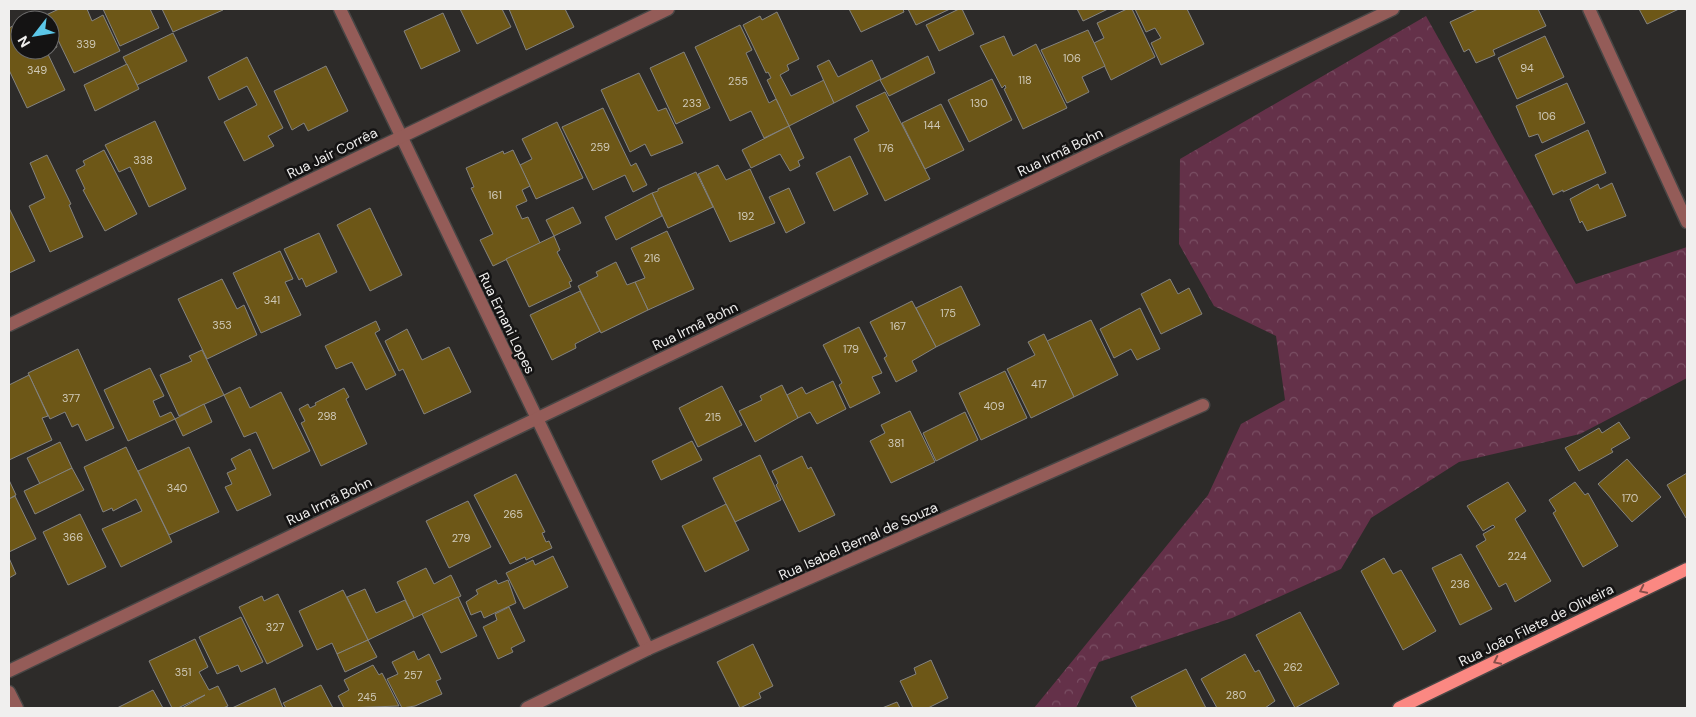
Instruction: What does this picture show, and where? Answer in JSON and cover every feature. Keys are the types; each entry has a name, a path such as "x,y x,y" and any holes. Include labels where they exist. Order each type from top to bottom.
{"main road":[{"name":"Rua João Filete de Oliveira","path":"1398,708 1687,569"}],"street":[{"name":"Rua Ernani Lopes","path":"340,9 648,649"},
{"name":"Rua Jair Corrêa","path":"9,325 668,9"},
{"name":"Rua Irmã Bohn","path":"9,671 1393,9"},
{"path":"1589,9 1687,222"},
{"name":"Rua Isabel Bernal de Souza","path":"527,708 648,649 1203,405"},
{"path":"9,692 17,708"}],"green space":[{"path":"1426,16 1576,284 1687,247 1687,378 1580,434 1459,462 1371,518 1341,569 1232,618 1099,662 1076,708 1034,708 1208,495 1241,424 1285,400 1276,336 1214,306 1179,244 1180,159"}],"building":[{"path":"87,9 92,21 103,15 120,51 74,73 60,44 60,10 57,10"},
{"path":"103,9 150,9 159,28 120,46"},
{"path":"162,9 222,9 223,10 173,32"},
{"path":"460,9 502,9 511,27 477,44"},
{"path":"509,9 565,9 574,27 526,50"},
{"path":"849,9 903,9 904,12 861,32"},
{"path":"908,9 950,9 916,25"},
{"path":"962,9 974,34 939,51 926,25"},
{"path":"1077,9 1108,9 1083,21"},
{"path":"1127,9 1132,9 1155,57 1111,80 1094,43 1104,38 1097,23"},
{"path":"1135,9 1187,9 1204,44 1161,65 1151,43 1161,38 1155,28 1146,32"},
{"path":"1478,9 1538,9 1546,26 1493,50 1495,55 1476,63 1469,49 1464,52 1450,22"},
{"path":"1639,9 1679,9 1647,24"},
{"path":"777,12 799,59 787,65 789,70 780,75 791,96 824,80 834,103 789,126 767,80 771,78 768,72 766,73 743,25 760,16 762,20"},
{"path":"443,13 460,51 421,69 404,31"},
{"path":"740,25 752,50 746,53 769,103 776,99 789,126 764,138 751,111 730,121 695,47"},
{"path":"9,28 10,60 51,60 65,90 27,108 9,70"},
{"path":"1088,30 1105,66 1082,77 1089,92 1067,103 1041,50"},
{"path":"173,33 187,61 137,85 123,57"},
{"path":"1004,36 1013,56 1036,44 1067,108 1023,129 1004,89 1006,88 1005,85 1002,88 980,46"},
{"path":"1545,36 1564,77 1517,99 1498,58"},
{"path":"684,52 710,108 676,124 650,68"},
{"path":"928,56 935,73 889,96 880,80"},
{"path":"247,57 283,128 268,136 274,146 244,161 224,122 257,105 247,86 219,100 208,77"},
{"path":"829,60 838,77 872,60 881,79 834,103 817,66"},
{"path":"127,64 139,89 95,111 84,85"},
{"path":"326,66 348,111 308,131 304,123 292,130 274,91"},
{"path":"639,73 658,111 666,108 683,143 651,156 645,144 630,152 601,90"},
{"path":"992,79 1012,120 969,142 948,100"},
{"path":"1567,83 1585,123 1542,143 1538,134 1529,137 1516,106"},
{"path":"885,92 930,179 885,201 854,139 869,131 856,106"},
{"path":"941,104 964,150 925,169 902,123"},
{"path":"603,108 631,166 636,163 647,185 633,192 625,175 593,190 562,127"},
{"path":"155,121 186,189 149,207 130,167 119,172 105,145"},
{"path":"557,122 583,178 536,199 520,165 532,159 522,139"},
{"path":"789,126 804,158 798,161 800,166 790,171 780,154 751,168 742,150"},
{"path":"1588,130 1606,173 1553,195 1535,155"},
{"path":"104,150 137,214 105,231 83,190 85,189 76,170 85,165 83,161"},
{"path":"513,150 530,186 522,190 527,201 516,206 522,219 528,217 540,243 493,266 480,240 493,234 471,188 474,187 466,168 503,151 504,154"},
{"path":"47,155 71,204 69,205 83,237 50,252 29,206 45,198 30,163"},
{"path":"850,156 868,194 834,211 816,173"},
{"path":"718,165 726,180 750,169 775,223 730,242 698,174"},
{"path":"696,172 713,207 668,228 652,193"},
{"path":"1612,183 1626,216 1587,231 1582,221 1580,223 1570,199 1598,184 1600,189"},
{"path":"789,188 805,223 786,233 769,197"},
{"path":"652,193 662,216 616,240 605,217"},
{"path":"573,207 581,223 554,236 546,220"},
{"path":"9,208 35,261 9,273"},
{"path":"370,208 402,275 370,291 337,225"},
{"path":"667,231 694,289 648,310 635,282 645,278 631,248"},
{"path":"319,233 337,272 306,287 302,278 299,280 284,249"},
{"path":"554,236 560,250 557,252 572,281 569,282 571,287 529,307 506,259"},
{"path":"280,251 293,279 285,282 301,315 261,333 233,273"},
{"path":"616,262 627,285 635,282 648,310 601,333 578,286 598,276 596,272"},
{"path":"222,279 237,309 244,305 257,335 207,359 178,299"},
{"path":"1170,279 1178,294 1189,288 1202,314 1161,334 1141,294"},
{"path":"961,286 980,325 936,347 916,308"},
{"path":"580,291 600,331 575,344 576,348 552,360 530,315"},
{"path":"912,301 936,347 912,361 917,371 896,382 884,358 887,356 870,322"},
{"path":"1140,308 1160,349 1137,360 1131,349 1114,358 1100,329"},
{"path":"1091,320 1118,375 1074,397 1047,341"},
{"path":"376,321 380,330 375,333 396,375 366,390 352,362 336,369 325,346"},
{"path":"859,327 882,373 872,377 880,393 850,408 839,385 842,383 823,345"},
{"path":"407,329 422,360 449,347 471,392 424,414 403,369 399,371 385,341"},
{"path":"1044,334 1074,397 1031,418 1007,369 1035,355 1028,342"},
{"path":"78,349 114,428 86,441 78,424 72,427 65,412 50,419 28,373"},
{"path":"202,350 224,395 179,416 160,375 192,361 189,356"},
{"path":"150,368 164,396 153,401 160,417 171,412 175,419 128,441 104,390"},
{"path":"1005,371 1027,418 981,440 959,393"},
{"path":"29,375 48,416 42,418 52,440 9,460 9,385"},
{"path":"833,381 846,409 817,424 810,412 798,418 787,395 802,387 806,394"},
{"path":"782,385 798,418 755,442 739,411 762,400 760,396"},
{"path":"722,386 742,425 698,447 679,408"},
{"path":"240,387 250,408 281,392 310,451 273,469 256,432 244,437 224,395"},
{"path":"344,388 349,397 346,399 367,444 321,466 301,423 305,421 299,409 308,404 310,408 316,405 315,403"},
{"path":"204,404 212,422 183,436 175,419"},
{"path":"910,411 935,462 891,483 870,441 885,433 881,425"},
{"path":"965,412 978,440 936,461 923,433"},
{"path":"1619,422 1630,438 1611,449 1613,452 1579,471 1565,448 1599,428 1602,433"},
{"path":"692,441 702,460 661,480 652,461"},
{"path":"60,442 72,468 40,484 27,458"},
{"path":"126,447 172,542 121,567 102,529 142,511 136,499 113,511 112,508 103,512 84,467"},
{"path":"189,447 219,512 169,535 138,471"},
{"path":"250,449 271,495 237,511 225,487 232,484 227,473 236,469 231,459"},
{"path":"760,455 781,500 735,522 713,478"},
{"path":"802,456 808,469 811,467 835,515 799,532 776,485 778,483 772,471"},
{"path":"1627,459 1661,497 1632,522 1598,484"},
{"path":"72,468 84,490 35,514 24,491"},
{"path":"1687,473 1687,517 1686,518 1667,485"},
{"path":"516,474 545,532 542,533 546,542 549,541 552,548 526,560 525,557 510,564 474,495"},
{"path":"9,480 16,495 9,499"},
{"path":"1508,482 1526,511 1515,519 1551,581 1515,602 1506,583 1499,587 1476,546 1486,540 1483,534 1495,527 1493,525 1483,531 1467,506"},
{"path":"1575,482 1585,495 1588,493 1618,546 1583,567 1553,513 1556,511 1549,500"},
{"path":"15,496 36,539 9,552 9,499"},
{"path":"468,501 491,547 449,568 426,521"},
{"path":"726,504 749,550 705,572 682,526"},
{"path":"80,514 106,567 68,585 43,532"},
{"path":"1461,554 1492,609 1460,625 1432,568"},
{"path":"553,556 568,587 524,609 506,573 533,560 535,565"},
{"path":"9,558 16,574 9,578"},
{"path":"1384,558 1393,574 1401,570 1436,631 1403,650 1361,571"},
{"path":"426,568 434,584 451,575 461,596 414,618 397,582"},
{"path":"496,580 498,584 508,580 516,603 484,618 481,611 471,615 466,602 478,594 476,590"},
{"path":"365,589 376,613 405,600 414,618 368,640 347,597"},
{"path":"343,590 368,640 337,654 332,643 317,650 299,611"},
{"path":"278,594 303,646 267,664 239,607 262,596 264,601"},
{"path":"458,597 477,636 441,653 422,614"},
{"path":"509,607 525,641 511,648 513,652 498,659 483,627 497,620 495,614"},
{"path":"1300,612 1339,684 1295,708 1256,635"},
{"path":"241,617 263,662 241,672 238,665 217,674 199,637"},
{"path":"195,639 208,667 199,672 209,690 218,686 228,706 223,708 182,708 205,695 178,708 172,708 149,661"},
{"path":"368,640 377,657 345,672 337,654"},
{"path":"753,644 773,686 759,693 761,698 740,708 717,662"},
{"path":"414,651 418,660 429,654 441,679 436,681 442,694 415,706 402,708 387,679 398,674 392,662"},
{"path":"1245,654 1255,672 1259,670 1275,701 1265,708 1217,708 1201,679"},
{"path":"931,660 948,698 928,708 913,708 900,681 916,674 914,668"},
{"path":"373,665 379,675 382,673 399,706 344,708 338,696 349,690 344,680"},
{"path":"1186,669 1206,708 1137,708 1131,697"},
{"path":"321,685 333,708 286,708 283,703"},
{"path":"275,688 283,708 232,708"},
{"path":"153,690 163,708 117,708"},
{"path":"897,702 900,708 882,708"}]}
